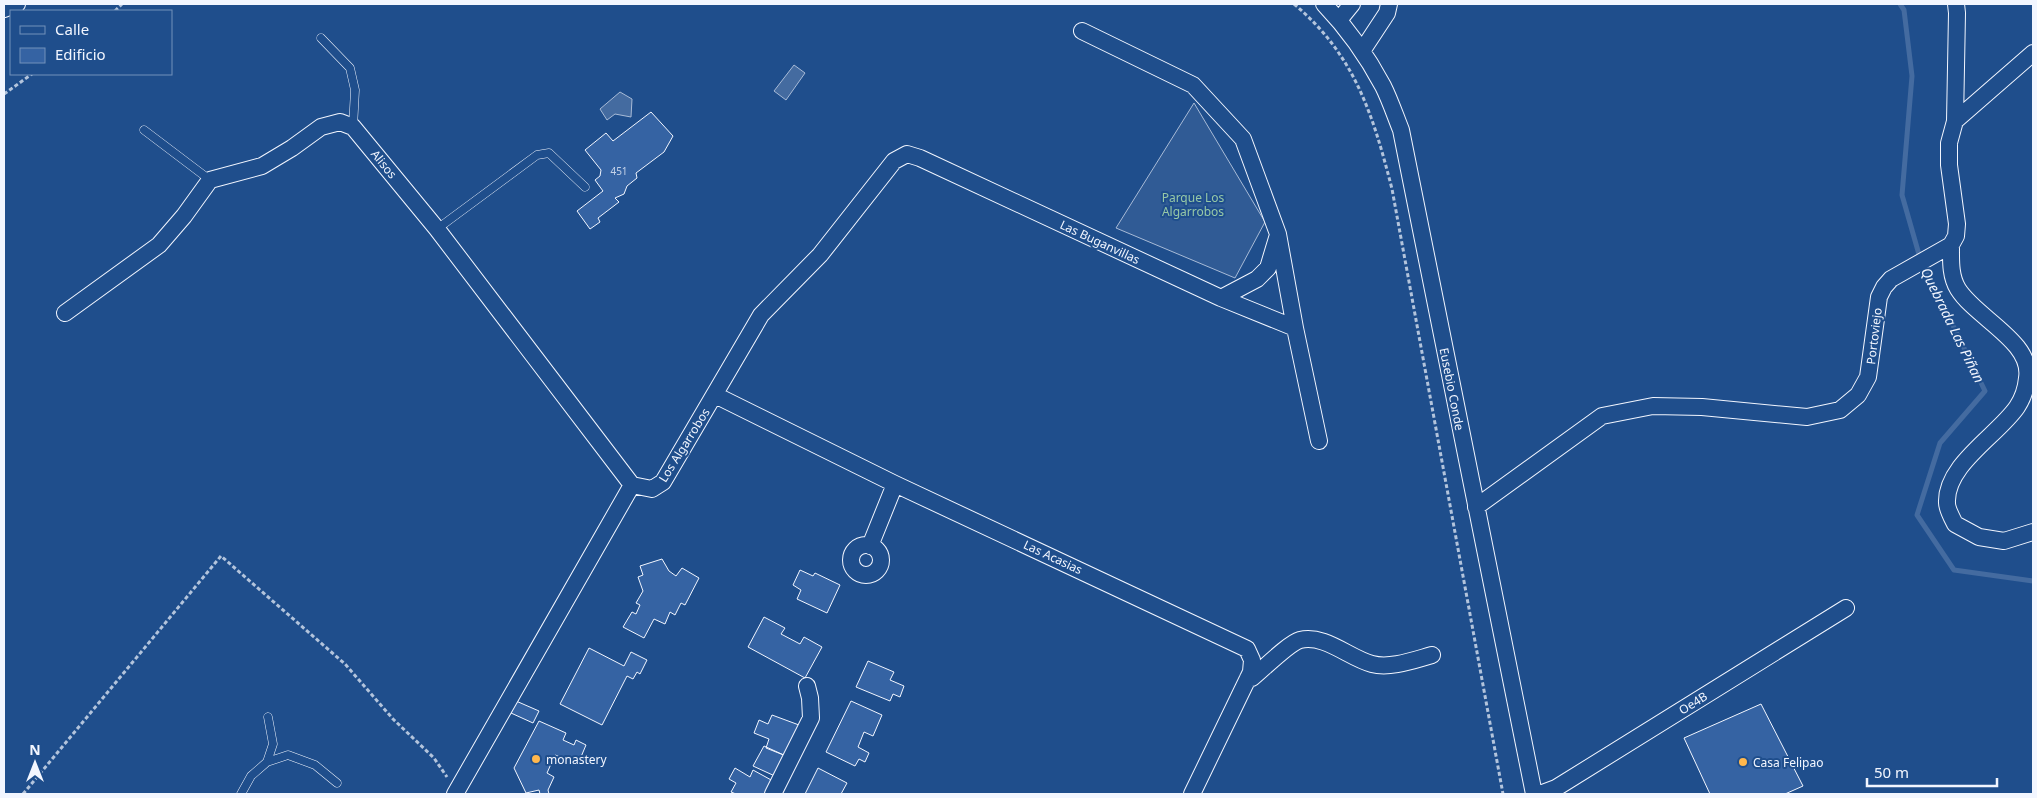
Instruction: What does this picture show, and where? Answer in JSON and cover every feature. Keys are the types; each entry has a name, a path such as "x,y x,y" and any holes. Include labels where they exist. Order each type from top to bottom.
{"street":[{"path":"4,9 18,4"},
{"name":"Eusebio Conde","path":"1324,4 1339,20 1362,51 1384,87 1401,130 1534,794"},
{"path":"1339,20 1352,4"},
{"path":"1362,51 1387,13 1389,4"},
{"path":"1956,4 1955,121 1949,143 1949,166 1957,224 1956,236 1951,245 1952,273 1957,288 1971,307 2016,344 2026,358 2028,376 2025,392 2017,407 1960,467 1950,486 1947,503 1955,524 1979,536 2004,540 2033,532"},
{"path":"1082,31 1193,85 1242,140 1278,234 1294,328 1319,441"},
{"path":"1955,121 2033,53"},
{"path":"65,313 159,245 184,216 210,180 262,166 292,148 321,126 340,122 353,126"},
{"name":"Alisos","path":"353,126 437,229 632,485"},
{"name":"Las Buganvillas","path":"907,154 920,158 1221,298 1294,328"},
{"name":"Los Algarrobos","path":"632,485 652,490 663,482 761,315 820,255 894,161 907,154"},
{"path":"1221,298 1257,279 1268,268 1278,234"},
{"name":"Portoviejo","path":"1476,507 1602,416 1653,406 1702,407 1808,417 1840,410 1858,395 1868,377 1879,297 1884,287 1891,279 1951,245"},
{"name":"Las Acasias","path":"715,395 895,484 1247,649 1252,660 1251,672 1192,794"},
{"path":"870,546 895,484"},
{"path":"459,794 632,485"},
{"name":"Oe4B","path":"1540,794 1556,788 1846,608"},
{"path":"1248,678 1252,678 1282,652 1300,640 1320,641 1373,665 1393,665 1432,655"},
{"path":"773,794 811,718 807,686"}],"lane":[{"path":"321,38 350,68 355,90 353,126"},
{"path":"144,130 210,180"},
{"path":"437,229 537,155 549,153 585,187"},
{"path":"267,762 273,744 268,717"},
{"path":"241,794 251,776 267,762 288,756 315,765 337,783"}],"path":[{"path":"1294,4 1310,17 1336,49 1362,92 1380,142 1437,427 1503,794"},
{"path":"4,94 31,75"},
{"path":"23,794 221,556 345,664 393,719 434,758 459,794"}],"shaded area":[{"path":"794,65 805,73 786,100 774,91"},
{"path":"620,92 632,99 631,117 615,114 607,120 600,109"},
{"name":"Parque Los Algarrobos","path":"1194,103 1265,222 1235,278 1116,228"}],"building":[{"path":"651,112 673,136 664,152 636,173 637,178 627,186 624,194 615,198 619,202 598,218 600,222 590,229 577,211 603,191 595,180 600,176 601,170 585,150 606,133 613,141"},
{"path":"662,559 669,571 676,576 682,568 699,578 685,605 681,603 675,615 670,612 665,624 654,619 644,638 623,627 632,612 636,614 640,605 636,603 643,591 638,577 643,575 640,566"},
{"path":"800,570 813,576 815,573 840,585 827,613 797,599 801,590 793,585"},
{"path":"764,617 785,628 781,634 800,644 804,637 822,647 805,678 748,647"},
{"path":"589,648 624,666 631,652 647,660 640,674 637,672 633,679 627,676 602,725 560,704"},
{"path":"868,661 894,672 890,680 904,686 900,697 893,694 890,701 856,687"},
{"path":"516,701 539,711 533,723 511,713"},
{"path":"851,701 882,715 873,736 864,732 858,747 869,753 865,762 859,759 855,766 826,752"},
{"name":"Casa Felipao","path":"1761,704 1803,786 1785,794 1710,794 1684,738"},
{"path":"772,715 799,725 786,756 766,748 769,739 754,733 759,720 768,724"},
{"name":"monastery","path":"539,721 566,733 563,740 574,745 576,740 586,745 578,764 555,755 547,773 554,777 548,790 549,794 540,794 539,790 526,793 514,768"},
{"path":"764,746 786,756 777,777 753,766"},
{"path":"735,768 750,777 753,770 773,781 766,794 736,794 731,792 736,783 729,779"},
{"path":"818,768 847,783 841,794 805,794"}],"waterway":[{"name":"Quebrada Las Piñan","path":"1900,4 1904,10 1912,76 1902,195 1920,258 1985,391 1940,443 1917,515 1954,570 2033,581"}],"place":[{"name":"monastery","path":"536,759"},
{"name":"Casa Felipao","path":"1743,762"}]}
